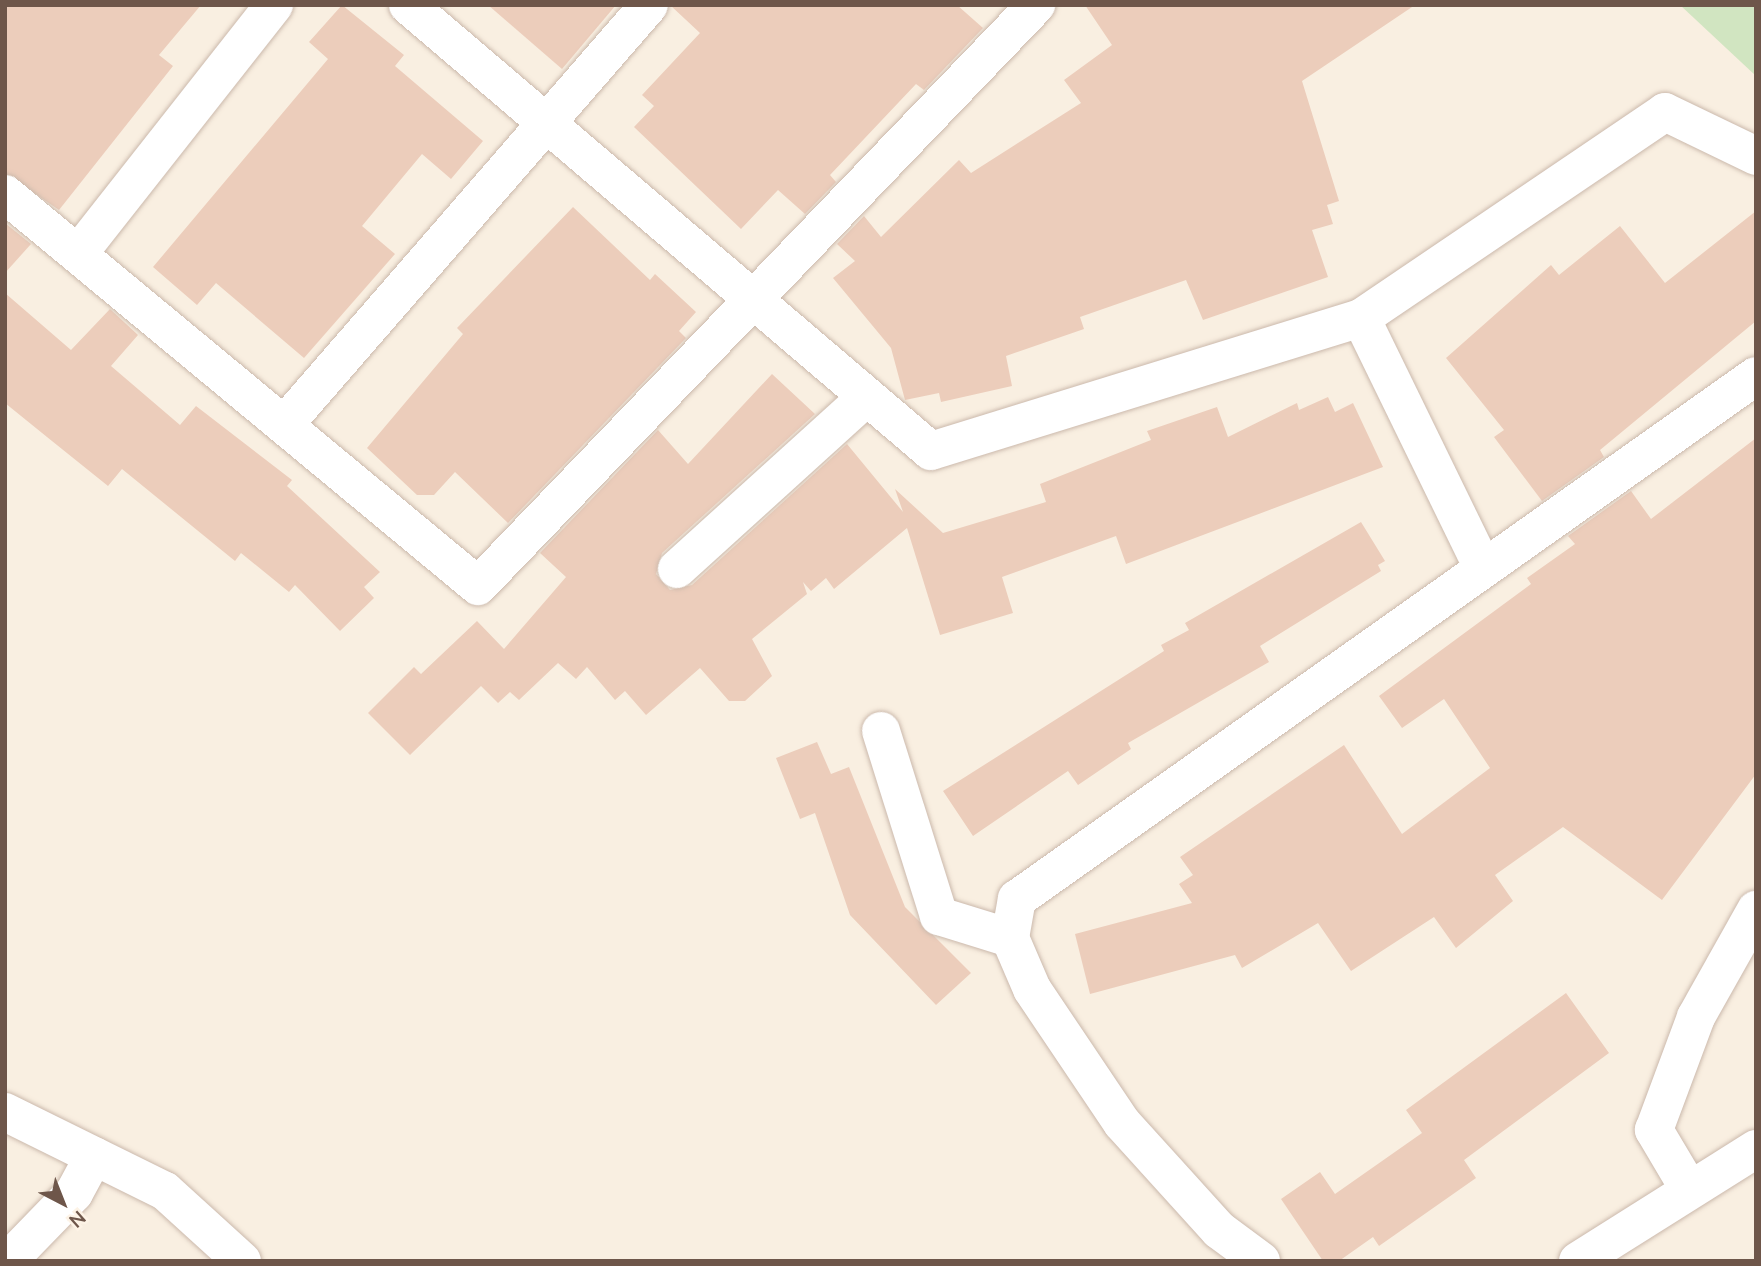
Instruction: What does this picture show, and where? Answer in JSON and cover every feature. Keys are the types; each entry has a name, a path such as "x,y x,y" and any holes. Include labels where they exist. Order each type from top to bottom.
{"street":[{"path":"78,254 274,5"},
{"path":"408,5 931,451 1361,318 1665,112 1756,156"},
{"path":"284,425 649,5"},
{"path":"5,194 478,586 754,301 1028,8"},
{"path":"1361,318 1483,569"},
{"path":"1261,1261 1219,1230 1122,1123 1032,989 1010,938 1017,899 1756,376"},
{"path":"677,569 867,397"},
{"path":"881,731 939,916 1010,938"},
{"path":"1689,1189 1654,1130 1696,1017 1756,911"},
{"path":"5,1112 165,1191 242,1261"},
{"path":"1578,1261 1756,1149"},
{"path":"8,1261 74,1193 94,1156"}],"green space":[{"path":"1680,5 1756,5 1756,76"}],"building":[{"path":"5,5 201,5 159,55 173,66 59,210 5,173"},
{"path":"342,5 404,55 395,66 483,141 451,179 422,154 362,226 395,254 304,358 216,283 197,305 153,267 328,59 309,42"},
{"path":"488,5 616,5 562,69"},
{"path":"670,5 957,5 983,28 924,90 916,84 830,175 836,182 805,214 778,190 741,229 634,127 654,106 642,95 700,33"},
{"path":"1085,5 1415,5 1302,81 1339,201 1327,205 1333,224 1312,230 1328,277 1203,320 1186,280 1080,317 1084,329 1006,356 1012,386 941,402 939,393 905,400 891,348 833,278 855,261 837,244 864,216 881,237 959,160 971,173 1081,103 1064,80 1112,45"},
{"path":"573,207 650,280 655,274 696,312 679,331 686,338 508,523 455,472 434,495 417,495 367,448 463,334 457,328"},
{"path":"1756,211 1756,321 1600,450 1604,457 1542,501 1494,437 1504,430 1446,358 1551,265 1559,275 1620,226 1665,283"},
{"path":"5,223 31,244 5,273"},
{"path":"5,293 71,350 110,309 138,335 111,366 180,425 196,406 292,480 287,486 380,572 364,587 374,598 340,631 295,585 289,592 241,553 235,561 122,469 108,486 5,403"},
{"path":"772,374 815,414 662,553 656,574 670,590 692,585 847,444 903,512 895,489 943,533 1046,502 1040,484 1151,440 1147,431 1217,407 1228,437 1297,403 1299,410 1328,397 1335,412 1353,403 1383,467 1126,564 1116,536 1002,577 1013,613 940,635 907,528 834,589 826,578 811,591 803,582 807,594 752,639 772,676 745,701 729,701 700,668 646,715 625,691 615,700 587,667 576,679 558,663 519,700 510,692 498,703 481,686 410,755 368,713 414,667 421,674 477,621 504,649 566,577 540,553 658,430 688,464"},
{"path":"1756,438 1756,774 1662,900 1563,827 1495,875 1513,901 1456,948 1434,917 1351,971 1318,923 1242,968 1235,955 1090,994 1075,934 1192,903 1179,884 1193,875 1180,857 1344,745 1402,834 1490,768 1444,699 1402,728 1379,696 1531,584 1527,578 1575,544 1568,536 1631,491 1651,519"},
{"path":"1361,522 1385,561 1378,565 1381,571 1260,646 1269,662 1128,743 1131,749 1078,785 1068,771 973,836 943,791 1164,651 1161,645 1189,630 1185,623"},
{"path":"817,742 831,774 849,767 905,907 971,973 936,1005 850,915 815,813 800,819 776,758"},
{"path":"1566,993 1609,1053 1464,1160 1476,1178 1379,1246 1373,1237 1339,1261 1323,1261 1281,1199 1320,1172 1335,1194 1422,1133 1406,1110"}]}
